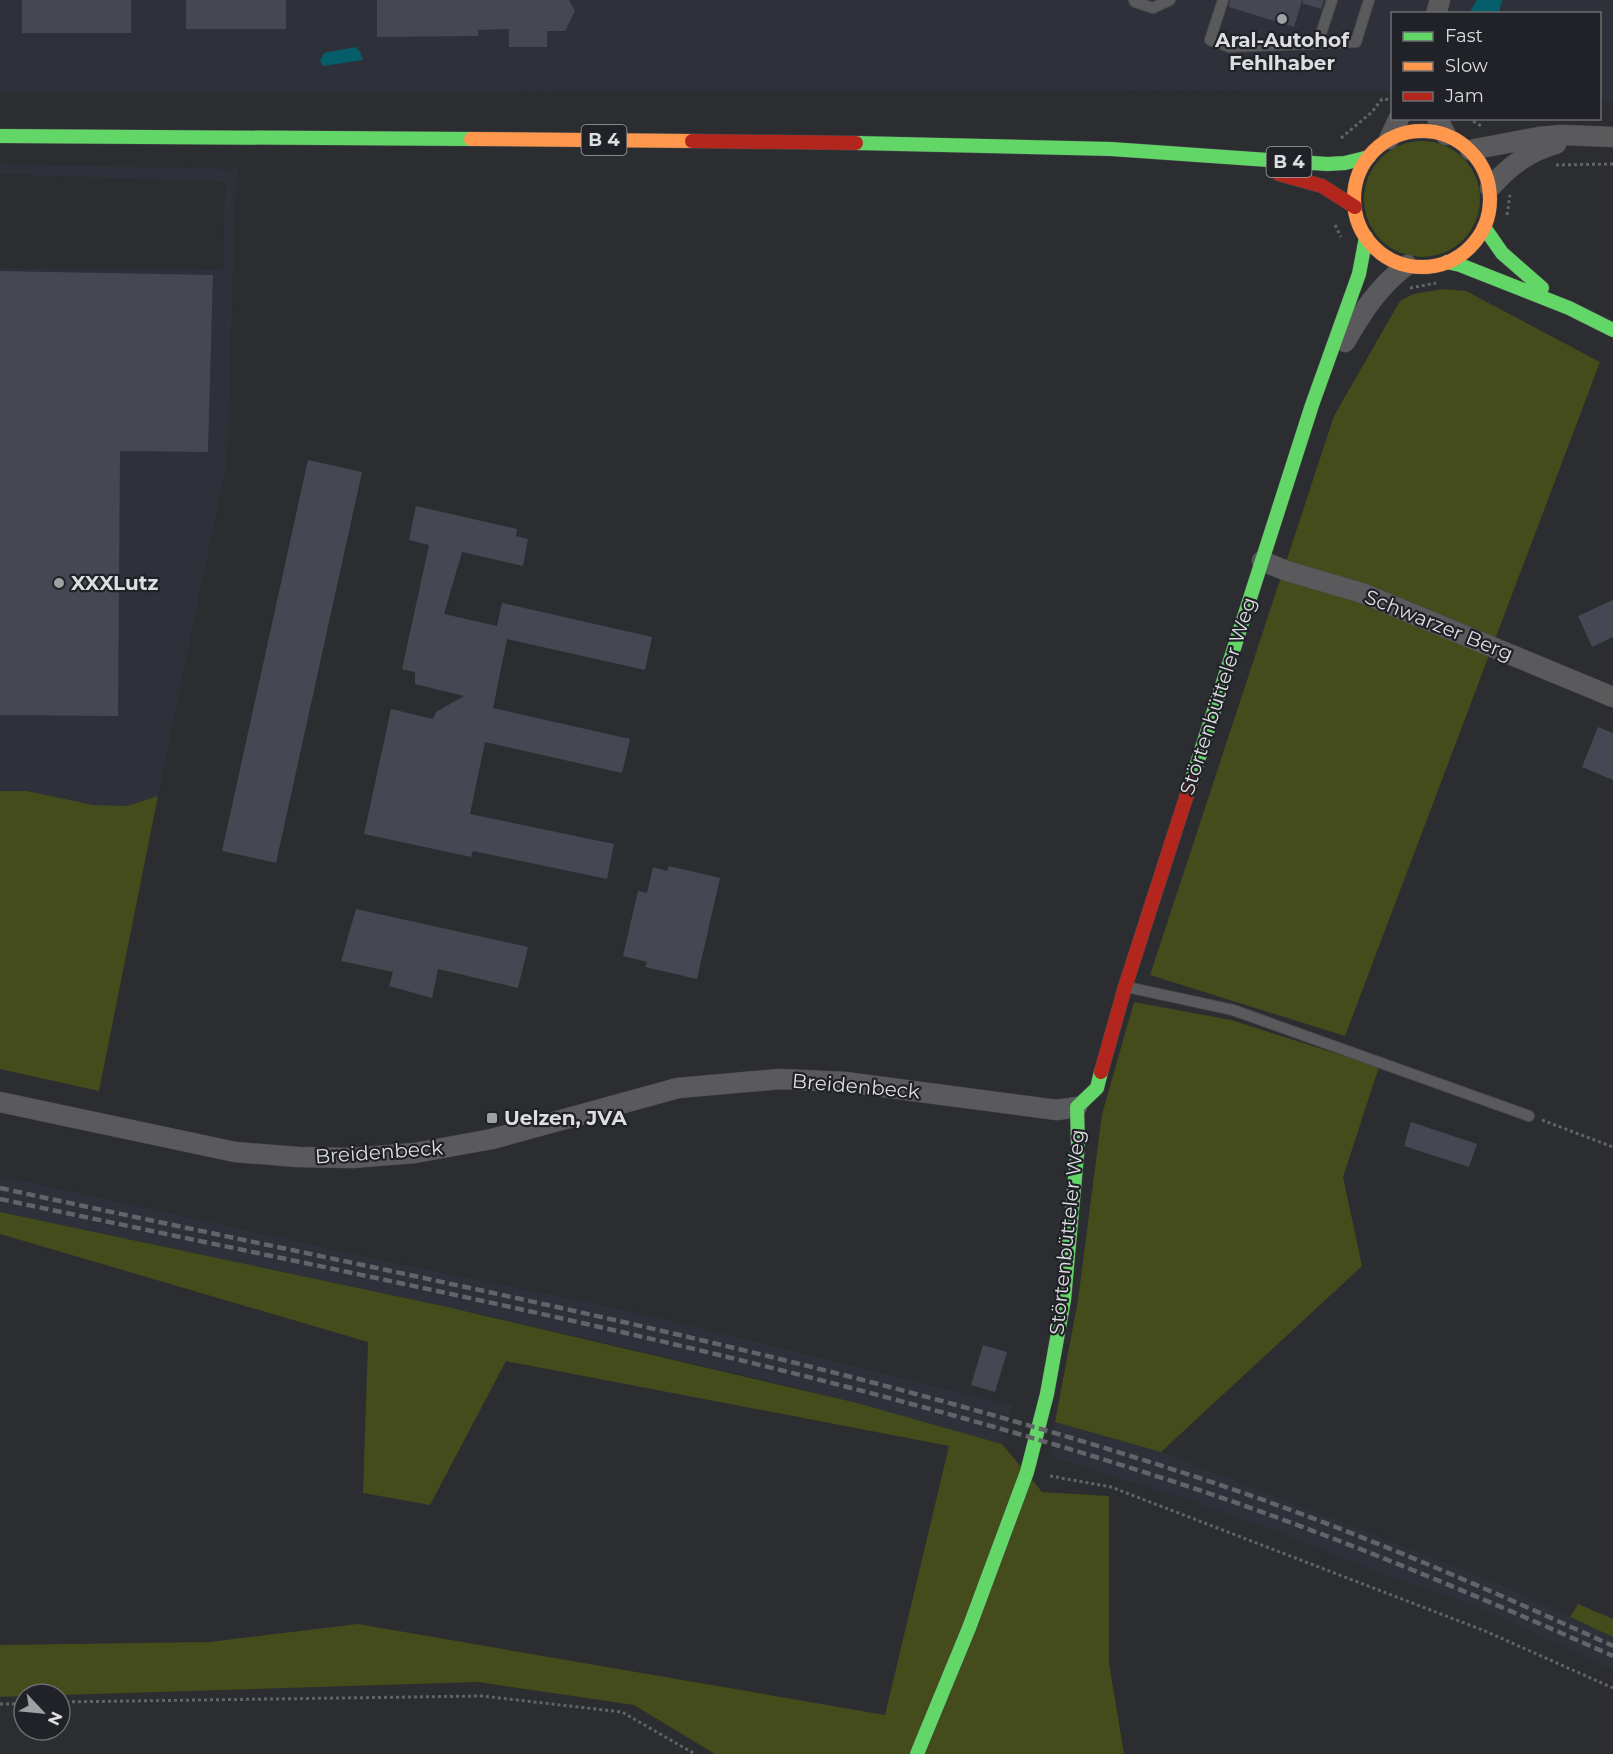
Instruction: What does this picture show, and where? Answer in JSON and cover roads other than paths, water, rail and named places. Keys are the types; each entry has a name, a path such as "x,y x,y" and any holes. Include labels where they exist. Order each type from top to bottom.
{"main road":[{"path":"1441,127 1470,150 1479,161 1490,188 1490,201 1484,227 1469,248 1447,262 1420,267 1407,265 1377,250 1366,237 1355,207 1354,193 1357,180 1369,157 1389,139 1403,133 1431,131 1441,127"},
{"name":"B 4","path":"0,136 759,141 1111,149 1327,164 1345,163 1369,157"},
{"name":"B 4","path":"1208,157 1312,183 1336,194 1355,207"},
{"path":"1484,227 1498,251 1514,267 1569,308"},
{"name":"Störtenbütteler Weg","path":"917,1754 969,1628 1027,1472 1047,1394 1064,1300 1078,1144 1077,1107 1097,1088 1125,987 1312,405 1359,274 1366,237"},
{"path":"1447,262 1569,308 1613,330"}],"street":[{"path":"1389,139 1397,120"},
{"path":"1470,150 1539,137 1562,135 1613,137 1563,142 1540,148 1510,166 1490,188"},
{"name":"Störtenbütteler Weg","path":"1312,405 1362,313 1381,287 1407,265"},
{"name":"Schwarzer Berg","path":"1262,561 1287,571 1362,593 1613,697"},
{"name":"Breidenbeck","path":"0,1102 235,1152 352,1158 415,1153 492,1139 678,1088 780,1079 845,1082 1057,1110 1077,1107"}],"lane":[{"path":"1134,0 1153,8 1170,0"},
{"path":"1222,0 1210,40 1230,47 1356,42 1369,0"},
{"path":"1318,44 1332,0"},
{"path":"1125,987 1233,1010 1529,1116"}],"water":[{"path":"1477,0 1502,0 1499,12 1470,12"},
{"path":"356,47 363,60 323,66 320,61 324,53"}],"railway":[{"path":"0,1188 599,1316 748,1351 1044,1430 1244,1493 1351,1533 1509,1599 1613,1646"},
{"path":"0,1199 599,1327 748,1362 1044,1441 1190,1487 1350,1545 1509,1610 1613,1656"}],"place":[{"name":"Aral-Autohof Fehlhaber","path":"1282,19"},
{"name":"XXXLutz","path":"59,583"},
{"name":"Uelzen, JVA","path":"492,1118"}]}
